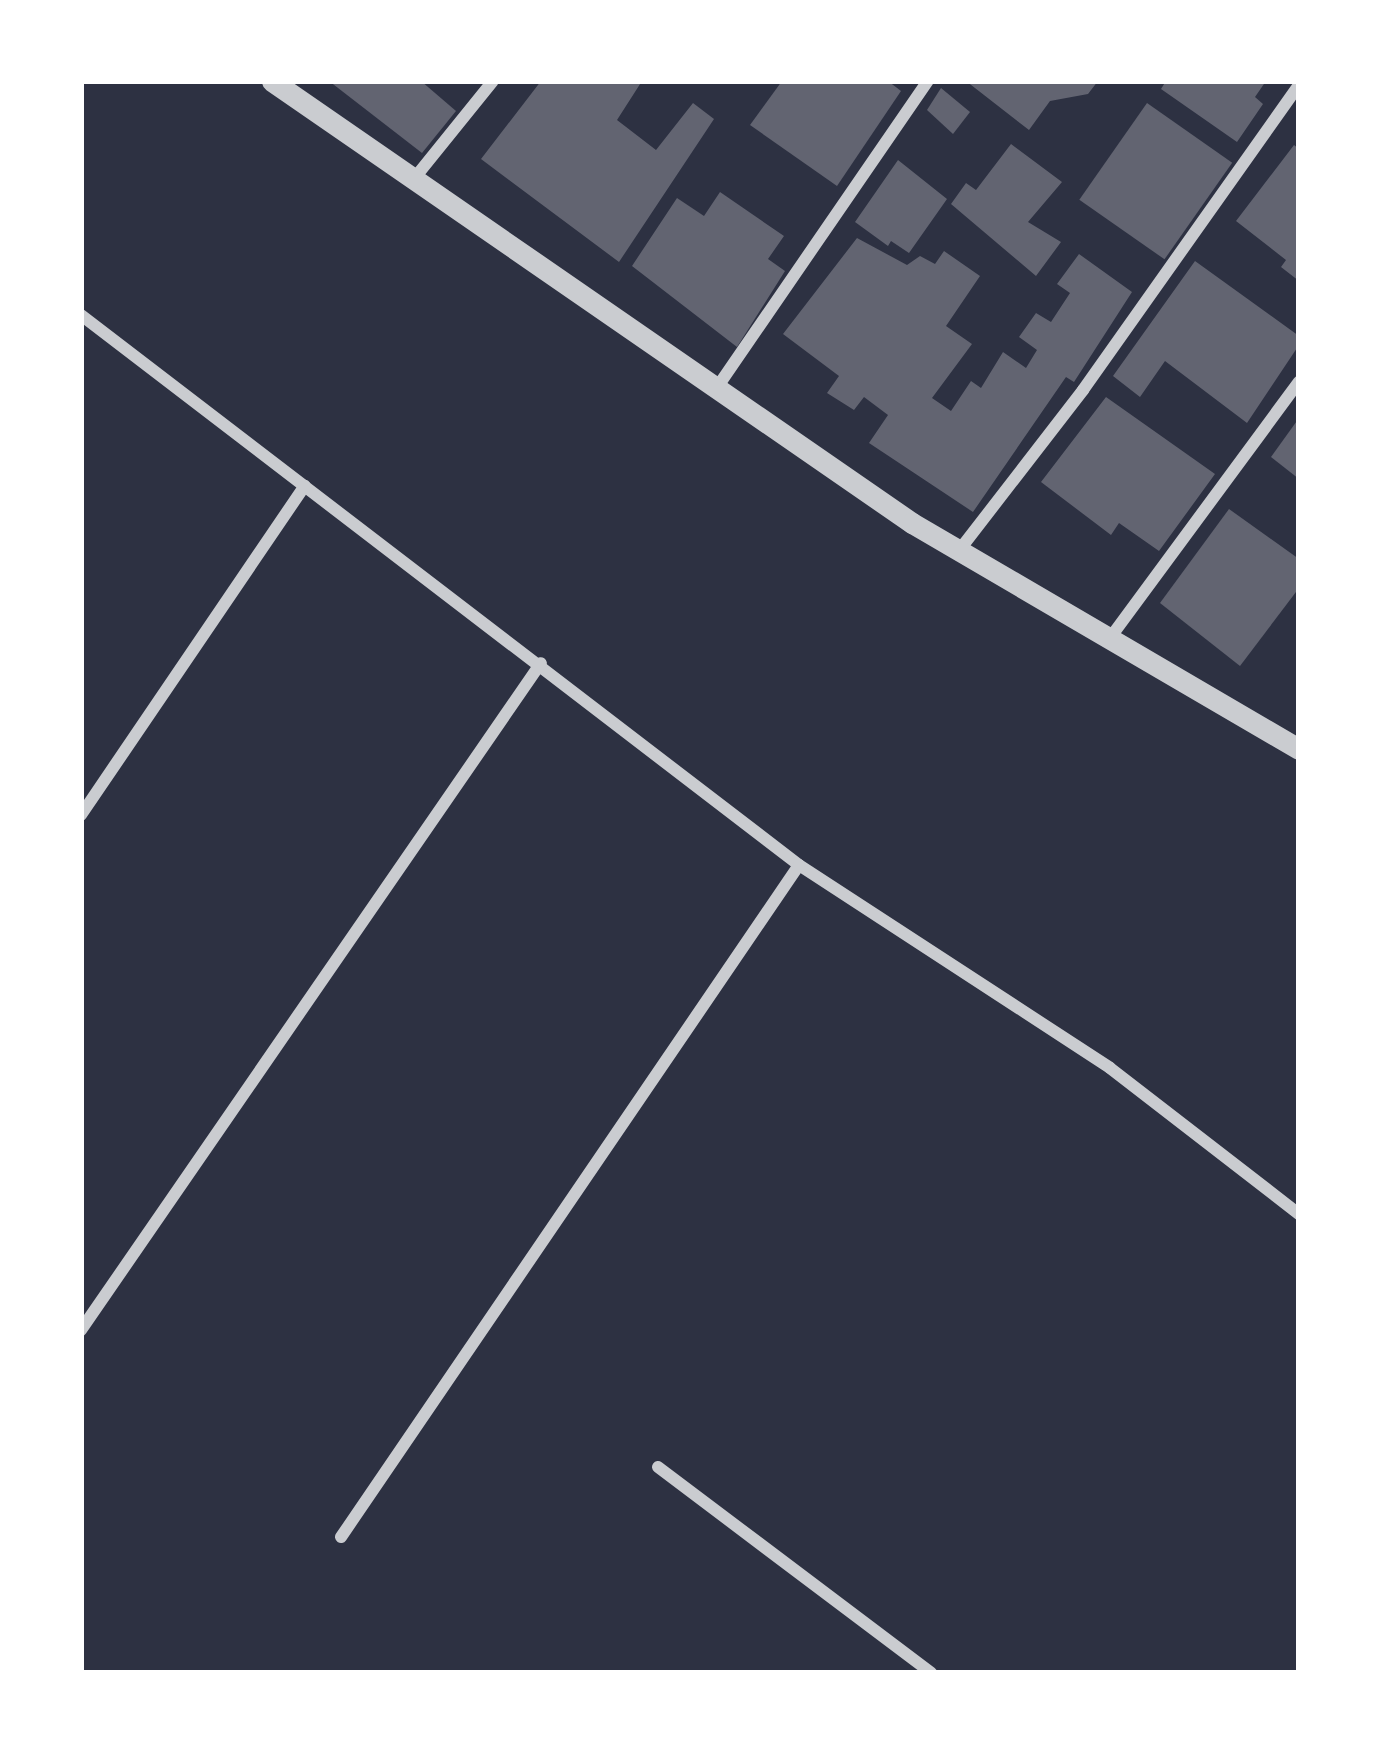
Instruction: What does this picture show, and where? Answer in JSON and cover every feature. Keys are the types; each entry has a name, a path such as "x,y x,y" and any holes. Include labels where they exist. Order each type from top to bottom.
{"street":[{"path":"272,81 912,524 961,548 1299,749"},
{"path":"413,181 493,81"},
{"path":"715,390 928,81"},
{"path":"961,548 1083,390 1299,85"},
{"path":"81,316 799,865 1110,1068 1299,1214"},
{"path":"1110,638 1299,382"},
{"path":"81,815 305,486"},
{"path":"81,1330 541,664"},
{"path":"341,1537 799,865"},
{"path":"658,1467 931,1673"}],"building":[{"path":"329,81 421,81 456,111 422,153"},
{"path":"541,81 642,81 617,120 656,150 693,103 714,119 619,262 481,159"},
{"path":"782,81 888,81 901,91 837,186 750,125"},
{"path":"966,81 1098,81 1088,94 1050,101 1029,130"},
{"path":"1166,81 1266,81 1255,97 1263,104 1237,142 1161,89"},
{"path":"941,88 970,112 953,134 927,110"},
{"path":"1147,103 1232,163 1165,259 1079,200"},
{"path":"1011,144 1062,182 1028,222 1061,242 1036,276 951,204 966,183 976,190"},
{"path":"1294,145 1299,149 1299,281 1281,267 1286,260 1236,221"},
{"path":"898,160 947,199 909,253 891,241 888,246 855,222"},
{"path":"720,192 784,236 768,259 785,271 737,347 632,266 677,198 704,216"},
{"path":"857,238 907,265 920,256 935,264 944,251 980,276 946,326 972,344 932,398 951,411 971,381 981,388 1003,352 1026,368 1037,350 1019,337 1036,313 1051,322 1070,293 1057,284 1079,254 1132,292 1074,382 1066,377 973,512 869,443 888,415 864,397 854,410 827,393 839,376 783,334"},
{"path":"1195,261 1299,336 1299,345 1247,423 1165,361 1140,397 1113,376"},
{"path":"1106,397 1215,474 1159,551 1119,523 1111,535 1041,482"},
{"path":"1299,418 1299,479 1271,457"},
{"path":"1229,509 1299,559 1299,588 1240,666 1160,603"}]}
